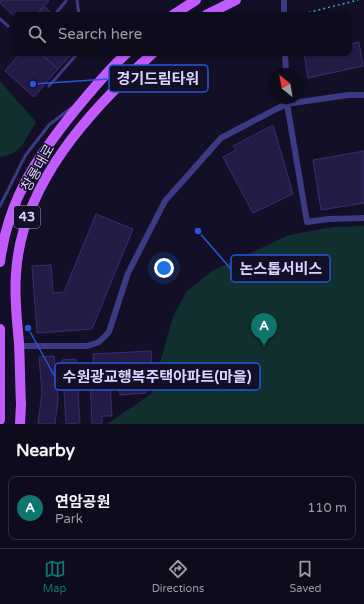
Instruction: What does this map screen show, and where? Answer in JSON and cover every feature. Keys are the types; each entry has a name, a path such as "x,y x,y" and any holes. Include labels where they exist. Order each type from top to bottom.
{"main road":[{"path":"178,12 196,0"},
{"path":"212,12 236,0"},
{"name":"창룡대로","path":"0,262 7,228 23,184 45,147 88,94 124,56"},
{"name":"창룡대로","path":"20,424 21,404 19,346 15,296 21,234 34,201 68,145 110,94 150,56"},
{"path":"0,329 0,420"}],"street":[{"path":"284,0 284,12"},
{"path":"285,56 286,68"},
{"path":"304,99 364,95"},
{"path":"19,346 87,346 99,342 109,332 128,273 165,201 221,138 281,104"},
{"path":"287,104 307,222 328,219 364,218"}],"lane":[{"path":"57,12 66,0"},
{"path":"77,0 79,12"},
{"path":"0,18 8,26"},
{"path":"49,86 75,56"},
{"path":"0,206 25,156 44,131 49,125 88,94"}],"path":[{"path":"311,12 358,0"}],"green space":[{"path":"0,81 36,122 26,140 18,150 7,156 0,157"},
{"path":"364,226 364,424 107,424 151,394 173,317 186,292 212,271 289,235 333,227"}],"building":[{"path":"1,0 49,1 39,12 12,12 12,14 0,3"},
{"path":"44,6 51,12 39,12"},
{"path":"359,42 363,66 308,78 304,56 352,56 352,43"},
{"path":"18,56 43,56 58,69 34,97 5,71"},
{"path":"43,56 70,56 58,69"},
{"path":"273,125 293,194 253,213 223,157 236,150 233,146"},
{"path":"364,151 364,203 321,210 313,160"},
{"path":"96,214 133,229 92,329 37,333 32,266 51,265 53,293 64,292"},
{"path":"151,351 153,380 146,381 146,393 120,395 119,380 110,381 112,416 102,416 102,424 92,424 90,379 94,377 93,354"},
{"path":"54,356 58,399 55,424 38,424 42,392 39,357"},
{"path":"76,359 80,423 66,424 62,360"}],"place":[{"name":"경기드림타워","path":"33,84"},
{"name":"논스톱서비스","path":"198,231"},
{"name":"수원광교행복주택아파트(마을)","path":"28,328"},
{"name":"연암공원","path":"264,346"}]}
